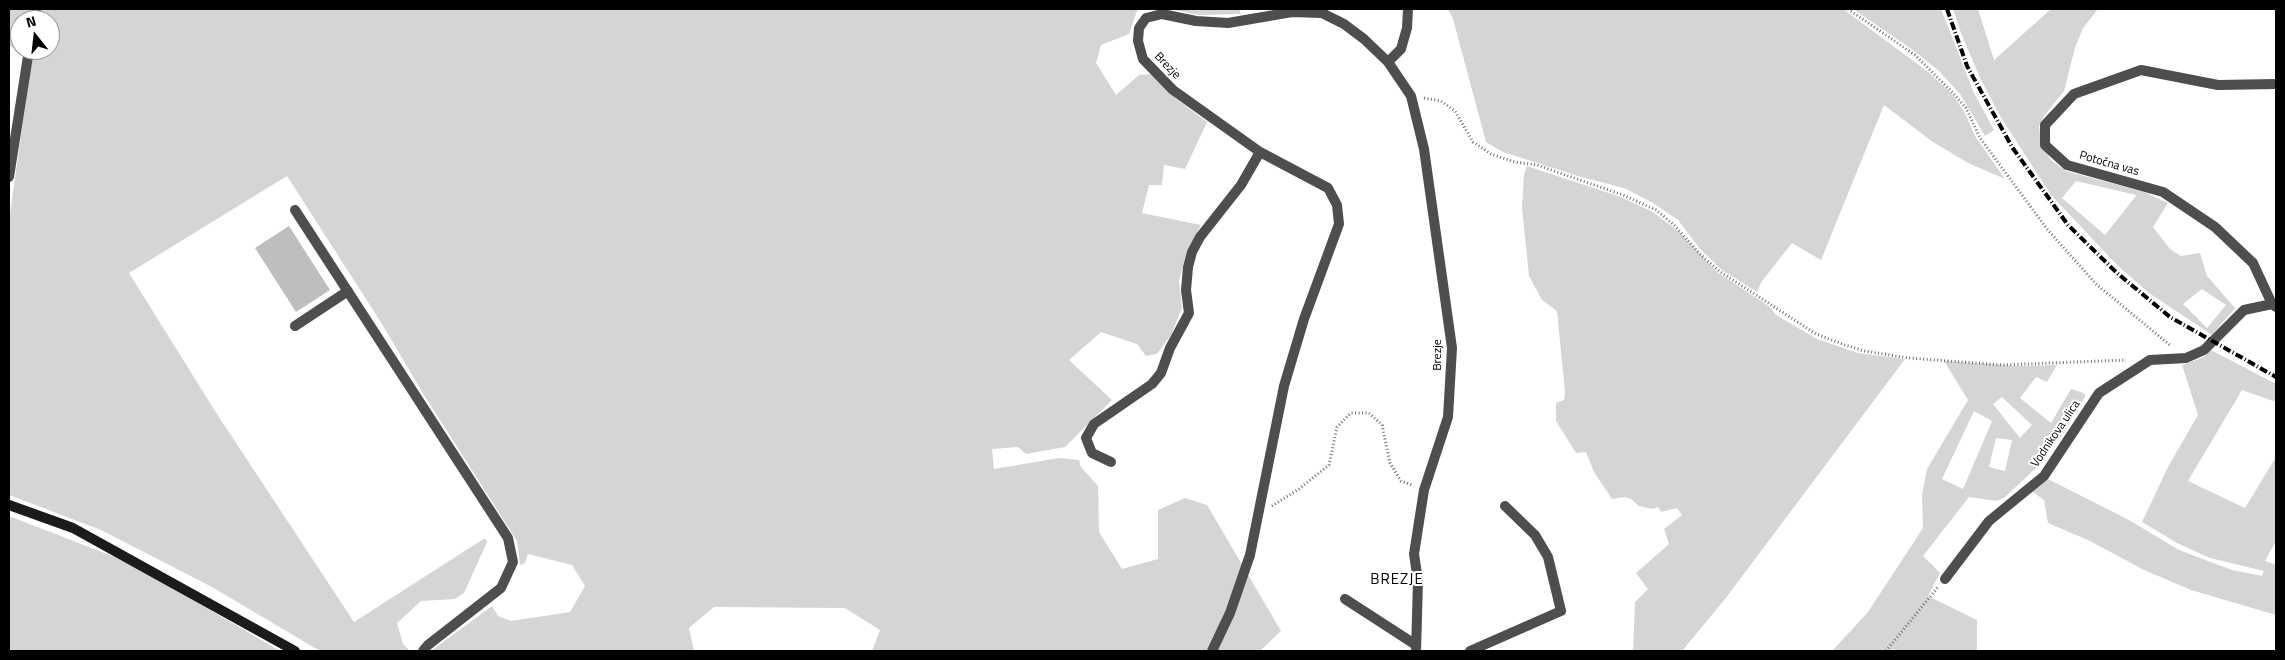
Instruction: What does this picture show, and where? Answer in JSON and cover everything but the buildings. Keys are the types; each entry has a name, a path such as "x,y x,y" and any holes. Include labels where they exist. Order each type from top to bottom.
{"street":[{"path":"1388,62 1401,49 1407,28 1408,9"},
{"name":"Brezje","path":"1212,651 1230,613 1250,555 1256,516 1284,386 1304,319 1339,224 1337,205 1328,188 1260,152 1173,90 1143,59 1138,41 1139,28 1146,18 1162,14 1196,21 1228,23 1292,12 1322,11 1344,24 1388,62 1411,96 1424,149 1452,348 1448,417 1424,490 1414,554 1418,581 1416,648"},
{"path":"9,177 27,60"},
{"name":"Potočna vas","path":"2213,343 2244,310 2274,306 2253,262 2215,227 2163,192 2067,165 2045,145 2045,125 2074,94 2141,70 2218,85 2276,84"},
{"path":"1111,462 1092,453 1086,438 1094,424 1152,384 1161,373 1170,348 1189,313 1186,290 1188,267 1192,252 1200,237 1241,185 1260,152"},
{"path":"295,210 508,538 513,562 501,588 428,644 423,651"},
{"path":"295,326 348,291"},
{"name":"Vodnikova ulica","path":"1945,579 1989,521 2044,476 2099,393 2150,360 2186,358 2204,350 2213,343"},
{"path":"9,505 73,528 295,651"},
{"path":"1470,651 1560,611 1548,557 1535,535 1504,506"},
{"path":"1345,599 1416,648"}],"path":[{"path":"1848,9 1915,55 1953,93 1966,108 1980,138 2046,230 2096,284 2186,358"},
{"path":"1411,96 1441,102 1455,111 1473,142 1492,154 1563,174 1623,195 1656,210 1674,224 1700,254 1719,271 1816,334 1864,352 1908,358 2002,366 2073,361 2150,360"},
{"path":"1256,516 1299,489 1329,465 1337,427 1351,413 1369,414 1382,425 1390,463 1401,481 1424,490"},
{"path":"1886,651 1945,579"}],"shaded area":[{"path":"9,9 30,9 10,10 9,46"},
{"path":"1142,9 1137,11 1129,34 1101,45 1096,63 1116,95 1139,75 1151,74 1175,98 1207,122 1185,169 1164,165 1162,185 1149,185 1142,213 1201,225 1186,254 1179,281 1182,308 1171,335 1157,354 1146,356 1137,344 1101,332 1069,360 1112,400 1065,447 1026,454 1018,447 992,449 994,469 1059,458 1079,460 1081,467 1098,486 1099,532 1122,569 1158,559 1158,510 1185,498 1207,505 1281,631 1260,651 872,651 880,630 845,608 714,607 689,628 694,651 431,651 492,606 498,616 511,621 570,612 585,586 572,565 528,554 525,563 520,565 517,541 287,176 129,273 215,411 354,622 485,538 487,542 464,593 455,599 421,601 397,623 403,644 410,651 320,651 212,587 101,530 9,495 9,221 32,60 60,60 60,10 41,10"},
{"path":"1169,9 1239,9 1241,14 1199,15"},
{"path":"1448,9 1843,9 1927,71 1952,94 1964,111 1975,136 2005,179 1968,163 1933,142 1884,105 1821,260 1792,243 1762,281 1757,292 1722,270 1700,249 1678,220 1653,203 1624,188 1581,177 1503,152 1486,142 1453,19"},
{"path":"1853,9 1941,9 1974,93 1994,130 1985,136 1960,94 1939,71 1913,50"},
{"path":"1953,9 1978,9 1994,60 2051,9 2098,9 2083,28 2075,48 2064,91 2044,116 2039,126 2041,144 2051,160 2066,171 2144,192 2168,203 2153,227 2170,249 2181,256 2200,253 2207,276 2235,308 2212,335 2149,293 2118,266 2051,195 2000,116 1980,78","holes":["2076,181 2136,195 2136,196 2105,235 2062,198","2202,289 2226,305 2207,328 2183,304"]},
{"path":"1527,166 1621,197 1653,212 1679,232 1717,272 1770,307 1776,315 1817,339 1858,353 1905,359 1725,599 1682,651 1633,651 1635,602 1648,589 1636,573 1669,544 1664,529 1682,515 1677,508 1661,512 1658,507 1653,509 1639,506 1631,499 1625,497 1612,499 1594,472 1586,452 1576,453 1556,421 1556,403 1564,400 1565,392 1557,311 1542,300 1529,276 1522,207 1524,174"},
{"path":"2211,350 2276,384 2276,402 2242,390 2188,481 2245,508 2276,457 2276,541 2265,561 2276,565 2276,615 2191,590 2144,570 2090,541 2048,523 2044,500 2027,488 2048,479 2129,520 2179,550 2232,570 2262,576 2264,571 2210,558 2177,543 2142,522 2169,465 2198,415 2182,365 2204,357"},
{"path":"1944,361 2015,366 2057,365 2047,382 2036,377 2020,398 2051,423 2071,389 2085,394 2063,434 2037,467 2005,497 1997,501 1969,497 1923,556 1940,573 1928,596 1977,620 1977,651 1832,651 1868,612 1923,528 1922,495 1927,469 1968,400","holes":["2002,397 2032,425 2020,438 1993,404","1974,411 1992,421 1963,489 1942,479","1996,438 2012,440 2005,471 1989,467"]},
{"path":"9,516 130,563 280,651 9,651"}],"railway":[{"path":"1947,9 1967,66 2012,147 2068,225 2117,273 2170,317 2276,377"}],"district":[{"name":"BREZJE","path":"1397,580"}]}
